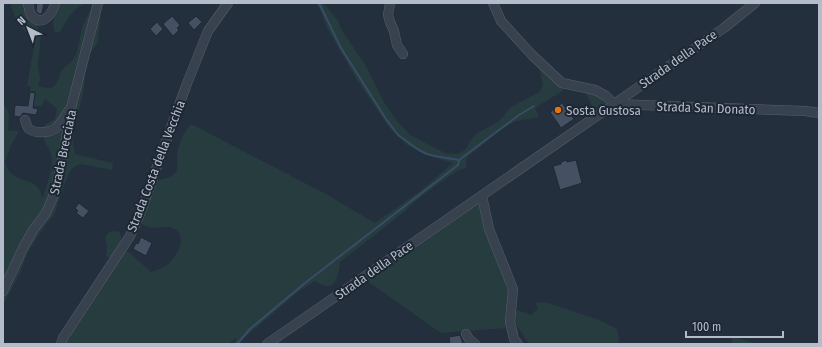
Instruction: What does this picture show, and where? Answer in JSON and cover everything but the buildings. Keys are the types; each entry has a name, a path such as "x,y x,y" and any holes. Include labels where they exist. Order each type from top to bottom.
{"street":[{"path":"28,3 31,16 42,20 51,14 55,3"},
{"name":"Strada Brecciata","path":"3,291 22,248 51,202 62,162 71,108 98,3"},
{"name":"Strada Costa della Vecchia","path":"61,344 71,325 130,236 140,214 186,86 208,31 228,3"},
{"path":"390,3 388,15 394,30 397,45 403,54"},
{"path":"493,3 501,21 532,56 562,83 595,90 606,96 614,104"},
{"name":"Strada della Pace","path":"267,344 724,28 756,3"},
{"name":"Strada San Donato","path":"614,104 805,111 819,113"},
{"path":"25,120 30,130 44,132 52,130 56,128 71,108"},
{"path":"482,196 489,229 513,289 510,322 514,339 518,344"},
{"path":"466,334 475,344"}],"green space":[{"path":"10,3 33,3 31,18 37,25 38,30 36,35 26,32 22,28 16,19"},
{"path":"60,3 87,3 74,11 60,32 55,32 53,24"},
{"path":"92,3 102,3 98,42 81,62 79,71 85,75 85,83 74,130 73,142 75,154 113,163 112,170 81,164 75,166 70,171 54,215 46,224 28,252 20,273 3,305 3,104 8,113 8,130 19,131 11,145 5,162 8,170 13,175 38,187 42,199 46,189 52,160 43,137 42,128 47,123 55,119 57,109 45,99 42,106 33,106 36,91 30,91 31,86 27,86 36,35 41,35 38,65 40,79 38,86 47,88 53,87 55,86 64,67 74,59 76,55 84,23 91,9"},
{"path":"316,3 322,3 327,7 338,21 341,29 366,66 385,104 398,122 410,135 445,153 457,154 465,150 476,134 499,121 511,107 540,92 543,85 539,68 564,90 535,108 539,117 517,121 503,128 467,157 466,168 451,175 420,197 404,212 340,262 334,284 331,286 325,286 315,281 299,291 237,344 235,344 236,338 228,344 65,344 72,329 124,250 130,253 151,272 168,264 178,251 181,240 177,231 169,227 151,228 139,222 155,181 172,176 176,172 177,153 180,143 191,124 326,194 375,223 419,192 453,163 426,155 407,145 389,127 357,80 326,26"},
{"path":"587,92 597,95 605,101 604,106 595,112 586,94"},
{"path":"478,202 487,235 510,291 505,328 441,333 367,281"},
{"path":"109,232 119,232 121,235 121,243 118,250 109,258 106,256 107,248 105,237"},
{"path":"535,302 548,303 599,320 617,329 619,339 618,344 529,344 512,318 517,310 531,315 538,308"},
{"path":"731,337 738,338 756,344 733,344"}],"waterway":[{"path":"319,3 341,48 386,119 398,135 427,154 459,160 519,115 534,106"},
{"path":"237,344 250,329 305,283 458,165 459,160"}],"place":[{"name":"Sosta Gustosa","path":"558,110"}]}
